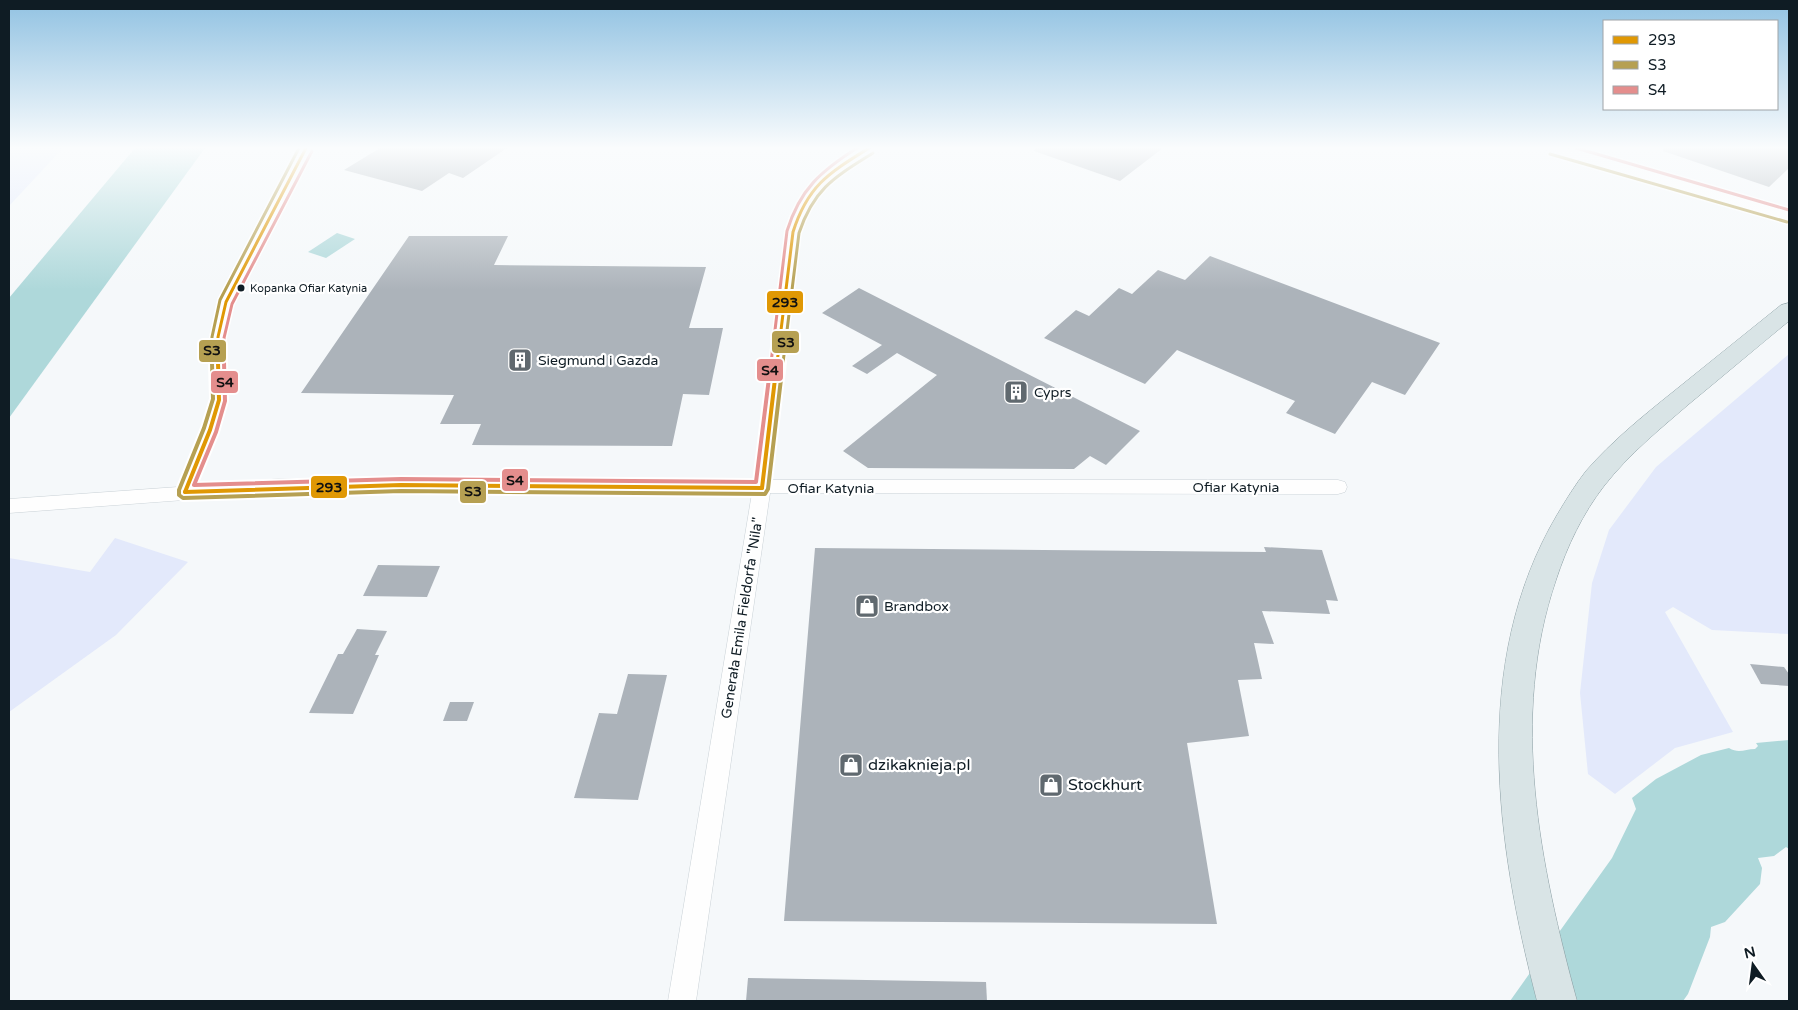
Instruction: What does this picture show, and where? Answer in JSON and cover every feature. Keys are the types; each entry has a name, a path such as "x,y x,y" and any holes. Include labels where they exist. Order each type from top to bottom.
{"main road":[{"path":"1557,1001 1536,917 1522,833 1516,742 1516,708 1519,676 1531,610 1541,576 1556,542 1586,491 1615,457 1641,431 1789,310"}],"street":[{"path":"185,492 210,430 218,400 220,389 218,338 226,302 281,195"},
{"name":"Generała Emila Fieldorfa \"Nila\"","path":"682,1001 762,488 793,232 797,212 806,195"},
{"path":"1718,195 1788,215"},
{"name":"Ofiar Katynia","path":"13,506 278,486 762,488 1338,487"}],"shaded area":[{"path":"9,195 19,195 9,206"},
{"path":"95,195 171,195 9,418 9,298"},
{"path":"337,233 355,239 326,258 308,252"},
{"path":"1789,354 1789,634 1712,630 1673,607 1665,612 1733,732 1675,748 1615,794 1588,774 1580,693 1592,583 1609,530 1656,467"},
{"path":"115,538 188,562 116,635 9,712 9,558 90,572"},
{"path":"1789,740 1789,849 1786,847 1774,856 1758,858 1762,868 1760,884 1725,922 1711,927 1710,937 1688,994 1683,1001 1510,1001 1612,858 1636,809 1632,798 1656,779 1701,755 1729,748 1739,751 1755,749 1758,746 1756,743"}],"building":[{"name":"Siegmund i Gazda","path":"409,236 508,236 494,265 706,267 689,328 723,328 709,395 683,394 672,446 472,445 481,424 440,424 454,395 301,393"},
{"path":"1210,256 1440,343 1405,395 1372,382 1335,434 1286,413 1295,401 1177,350 1145,384 1044,338 1076,310 1089,316 1119,288 1132,294 1158,270 1185,280"},
{"path":"859,288 1140,431 1106,465 1090,456 1074,469 868,468 843,451 937,375 897,353 867,374 852,366 882,345 822,313"},
{"path":"1264,547 1322,550 1338,601 1326,600 1330,614 1262,611 1274,644 1254,643 1262,679 1238,680 1249,736 1187,743 1217,924 784,921 815,548 1266,552"},
{"path":"378,565 440,566 427,597 363,596"},
{"path":"357,629 387,631 375,655 379,655 353,714 309,713 338,654 343,654"},
{"path":"1750,664 1784,667 1789,674 1789,686 1761,684"},
{"path":"628,674 667,675 638,800 574,798 599,713 617,714"},
{"path":"450,702 474,702 467,721 443,721"},
{"path":"748,978 986,982 987,1001 746,1001"}],"transit line":[{"name":"S3","path":"275,195 220,300 212,337 213,399 204,428 179,490 179,495 183,498 401,491 765,494 768,489 799,233 804,217 817,195"},
{"name":"293","path":"185,492 210,430 219,400 218,337 226,302 282,195"},
{"name":"S4","path":"289,195 232,304 224,338 225,401 216,432 194,485 401,479 756,482 787,231 802,195"},
{"name":"293","path":"762,488 793,232 798,216 809,195"},
{"name":"S3","path":"1693,195 1787,222"},
{"name":"S4","path":"1738,195 1789,210"},
{"name":"293","path":"185,492 401,485 762,488"}],"place":[{"name":"Kopanka Ofiar Katynia","path":"241,288"},
{"name":"Siegmund i Gazda","path":"520,360"},
{"name":"Cyprs","path":"1016,392"},
{"name":"Brandbox","path":"867,606"},
{"name":"dzikaknieja.pl","path":"851,765"},
{"name":"Stockhurt","path":"1051,785"}]}
